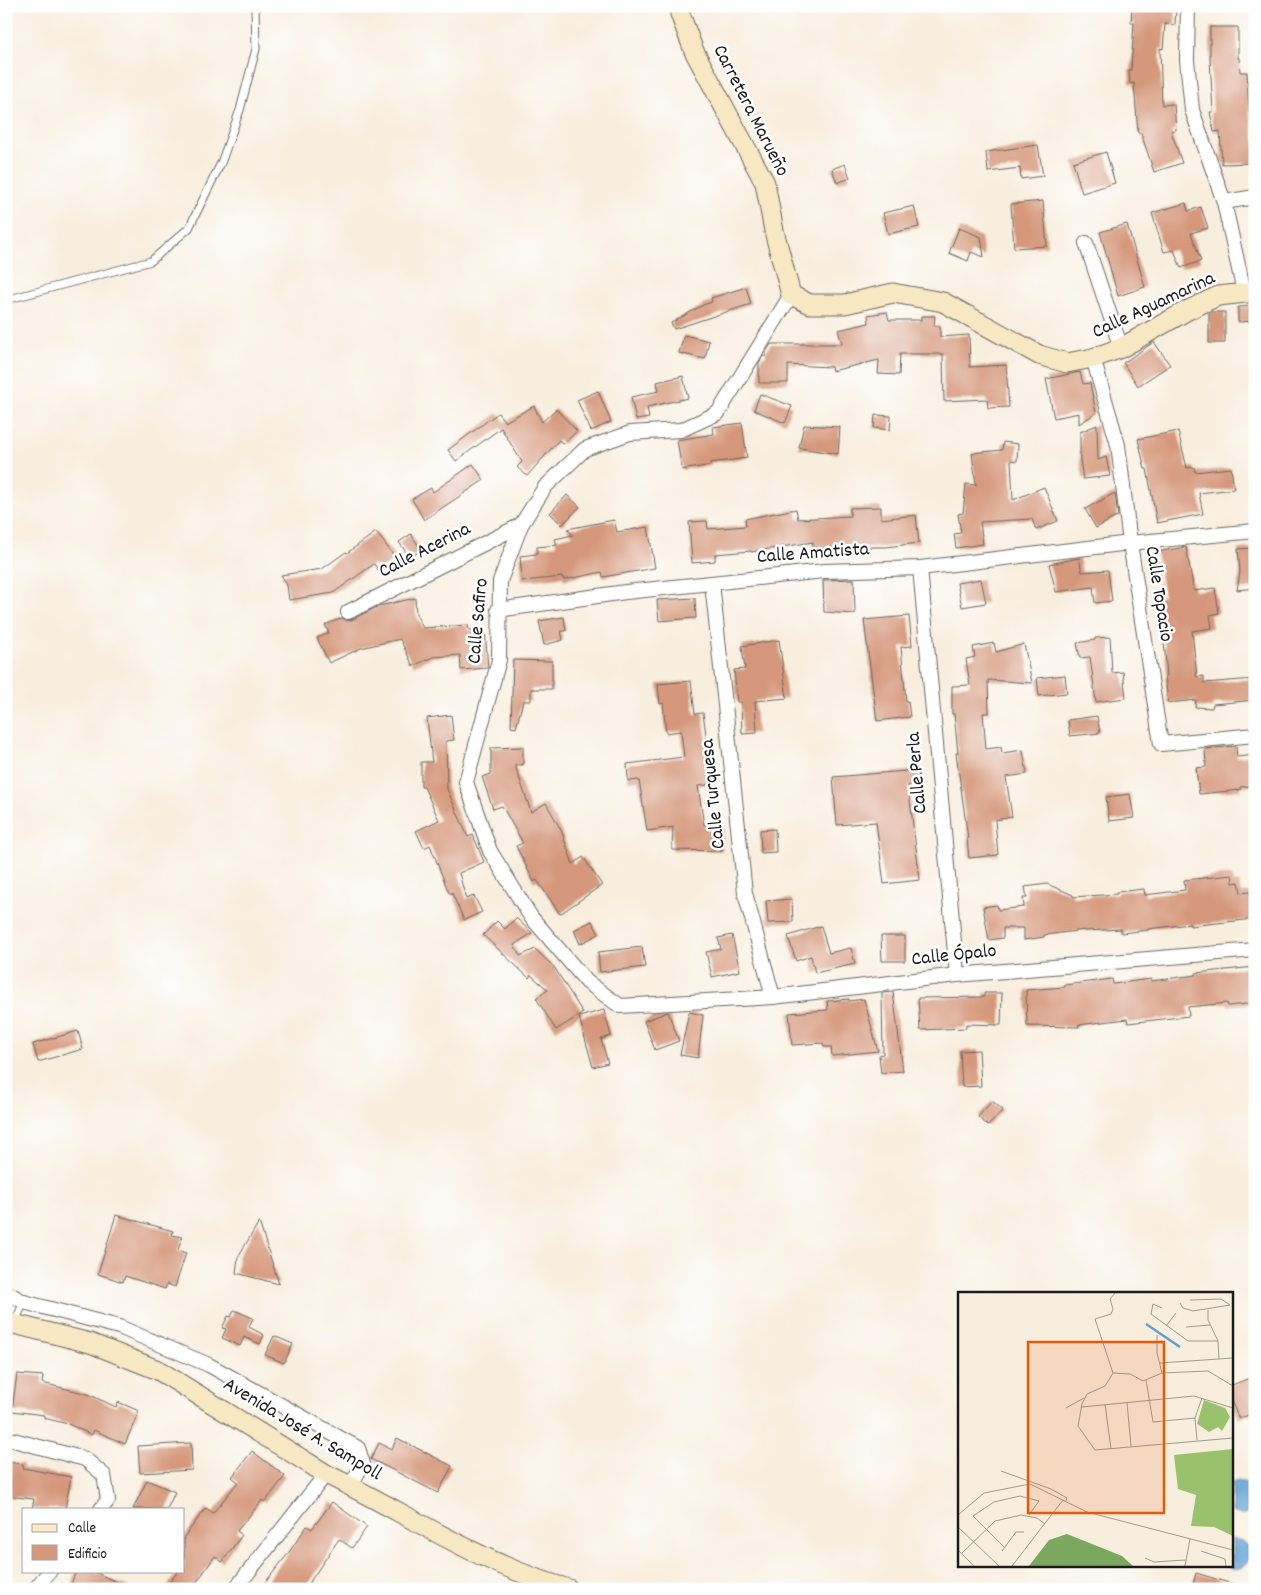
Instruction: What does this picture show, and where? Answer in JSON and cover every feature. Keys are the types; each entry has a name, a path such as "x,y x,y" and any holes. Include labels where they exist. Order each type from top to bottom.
{"street":[{"name":"Carretera Marueño","path":"680,6 680,14 694,51 765,183 774,231 790,295"},
{"path":"1188,6 1187,60 1192,110 1224,202 1250,292"},
{"path":"1224,202 1255,197"},
{"path":"1086,243 1122,348"},
{"name":"Calle Aguamarina","path":"790,295 810,304 845,304 893,293 943,302 1039,355 1067,363 1093,358 1122,348 1218,296 1250,292"},
{"name":"Calle Safiro","path":"658,1004 620,1006 587,982 532,918 490,851 466,782 499,660 498,610 500,581 521,525 546,487 585,449 630,433 681,430 718,413 790,295"},
{"name":"Calle Topacio","path":"1093,358 1118,445 1130,543 1161,744 1255,735"},
{"name":"Calle Acerina","path":"348,612 521,525"},
{"name":"Calle Amatista","path":"498,610 712,582 824,571 920,568 1255,530"},
{"name":"Calle Perla","path":"920,568 957,975"},
{"name":"Calle Turquesa","path":"712,582 745,894 773,997"},
{"name":"Calle Ópalo","path":"658,1004 773,997 957,975 1255,950"},
{"path":"6,1292 24,1302 119,1327 209,1365 358,1448 363,1464 350,1486"},
{"name":"Avenida José A. Sampoll","path":"10,1324 90,1343 158,1370 326,1474 446,1539 499,1565 569,1589"},
{"path":"6,1438 85,1459 104,1475 108,1500 102,1508"},
{"path":"235,1589 326,1474"},
{"path":"35,1589 49,1572"}],"lane":[{"path":"6,300 151,261 189,228 221,163 240,110 256,48 255,6"},
{"path":"10,1324 24,1302"}],"water":[{"path":"1238,1481 1248,1483 1254,1490 1253,1506 1247,1513 1234,1513 1234,1482"},
{"path":"1234,1539 1247,1545 1250,1557 1242,1567 1234,1569 1231,1568 1234,1568"}],"building":[{"path":"1132,6 1176,6 1175,25 1165,24 1163,49 1160,48 1162,105 1174,104 1176,130 1171,131 1182,163 1154,172 1141,133 1138,133 1134,83 1130,84 1129,70 1131,70 1134,23 1131,23"},
{"path":"1210,27 1238,27 1238,58 1240,72 1247,72 1249,111 1255,142 1255,163 1222,164 1220,131 1214,132 1210,112 1213,112"},
{"path":"1038,145 1043,176 1021,179 1020,168 988,172 986,152"},
{"path":"1106,152 1115,183 1082,193 1073,162"},
{"path":"845,164 850,178 837,183 832,169"},
{"path":"1043,201 1047,246 1014,248 1011,204"},
{"path":"1186,203 1188,211 1201,207 1208,228 1191,233 1201,261 1181,268 1174,250 1164,252 1152,213"},
{"path":"914,206 919,227 888,234 883,213"},
{"path":"1127,224 1145,287 1118,296 1100,232"},
{"path":"959,228 981,237 984,257 971,252 968,261 949,253"},
{"path":"746,287 751,304 674,329 671,323 712,302 711,298"},
{"path":"1255,306 1255,321 1238,322 1238,307"},
{"path":"887,312 889,320 921,320 921,316 935,316 934,326 940,326 940,337 969,335 970,367 1006,365 1009,407 988,408 987,399 944,401 943,354 900,354 899,375 878,374 879,360 832,371 831,367 788,365 788,383 759,383 759,363 763,356 766,356 766,352 771,344 842,344 838,330 869,323 868,315"},
{"path":"1210,312 1225,312 1225,343 1209,343"},
{"path":"684,335 709,341 705,359 679,353"},
{"path":"1154,342 1170,365 1138,386 1123,363"},
{"path":"1080,372 1083,384 1090,383 1096,413 1079,424 1079,413 1054,418 1046,379"},
{"path":"683,376 688,398 647,407 649,418 636,420 631,397 659,391 657,382"},
{"path":"598,391 611,422 591,431 577,400"},
{"path":"760,394 792,406 785,423 754,410"},
{"path":"534,406 542,422 556,409 577,431 563,444 559,440 527,476 517,467 522,462 501,428 456,461 448,450 498,413 505,422"},
{"path":"875,415 891,416 890,430 874,428"},
{"path":"742,423 747,458 710,463 711,465 682,470 677,440 714,434 713,427"},
{"path":"804,425 840,427 838,454 799,448"},
{"path":"1097,425 1098,460 1106,457 1110,476 1083,479 1080,460 1080,432"},
{"path":"1178,431 1187,468 1194,467 1195,472 1231,468 1234,489 1199,493 1203,514 1157,523 1147,469 1145,469 1138,439"},
{"path":"1003,442 1018,444 1017,461 1011,460 1013,500 1044,487 1058,521 1036,530 1032,519 980,522 983,544 956,548 954,534 961,533 958,514 963,513 966,484 976,485 972,453 1002,450"},
{"path":"473,464 484,480 424,520 412,499 431,488 433,492"},
{"path":"1115,493 1118,516 1096,528 1085,509"},
{"path":"567,495 580,507 562,525 550,513"},
{"path":"881,507 881,519 916,515 919,543 886,547 837,547 813,550 813,542 751,552 715,554 715,561 692,563 689,522 707,521 708,529 746,526 745,519 796,509 798,519 850,516 850,508"},
{"path":"614,520 617,532 648,527 655,568 603,577 602,572 564,580 563,577 522,581 520,556 537,554 537,547 557,545 555,539 573,535 567,529"},
{"path":"376,532 396,558 379,571 374,564 333,593 289,600 287,585 281,575 322,569"},
{"path":"411,534 421,550 410,558 399,542"},
{"path":"1186,547 1194,591 1215,588 1219,613 1210,615 1212,628 1192,631 1197,677 1204,676 1204,683 1255,679 1255,700 1213,704 1212,708 1195,707 1196,700 1168,703 1165,676 1167,676 1165,641 1158,597 1164,596 1156,552"},
{"path":"1252,548 1252,553 1255,553 1255,588 1237,590 1240,572 1238,549"},
{"path":"1079,558 1082,572 1108,570 1112,601 1095,603 1093,587 1056,592 1049,564"},
{"path":"854,579 855,614 824,612 823,580"},
{"path":"981,579 986,603 962,607 957,583"},
{"path":"415,598 416,614 423,628 468,625 469,630 485,629 488,668 461,670 460,655 433,657 413,666 400,639 361,648 329,663 317,638 329,633 325,625 342,618 347,621 351,620 379,606"},
{"path":"695,598 696,618 659,621 657,600"},
{"path":"909,616 912,646 901,647 906,702 908,701 910,717 877,721 864,620"},
{"path":"564,617 566,631 561,631 563,640 544,645 539,621"},
{"path":"1110,637 1112,673 1123,672 1126,698 1096,702 1090,657 1080,658 1077,643 1095,640 1095,638"},
{"path":"779,640 787,698 755,701 757,733 742,734 741,702 737,702 734,670 745,669 742,646"},
{"path":"994,643 996,652 1024,644 1032,683 988,680 989,713 983,713 986,749 1001,747 1002,753 1023,750 1027,774 1006,777 1012,817 995,820 998,855 969,858 956,753 958,753 954,714 952,714 952,686 970,685 966,659 975,657 973,647"},
{"path":"513,660 552,661 552,689 531,689 531,701 523,701 516,728 511,727"},
{"path":"1065,675 1067,693 1039,696 1037,678"},
{"path":"691,681 695,714 703,713 713,784 698,786 704,825 723,826 722,851 672,850 673,827 647,831 639,780 628,781 627,764 684,757 681,731 666,733 663,703 660,704 658,684"},
{"path":"451,715 454,740 446,741 447,789 468,837 473,835 484,862 459,873 466,899 474,896 482,912 464,920 452,893 449,893 430,845 424,848 416,831 439,820 424,787 421,787 421,762 432,762 427,718"},
{"path":"1097,716 1100,733 1070,736 1068,720"},
{"path":"1236,746 1237,757 1255,755 1255,786 1240,787 1240,790 1199,794 1196,768 1206,767 1205,749"},
{"path":"523,747 523,765 515,765 531,812 546,803 561,830 573,864 583,857 602,885 560,914 537,880 534,882 516,846 523,843 502,806 493,809 482,777 491,774 491,748"},
{"path":"918,770 919,785 908,785 920,880 884,884 876,822 837,825 833,777"},
{"path":"1130,794 1134,818 1109,821 1106,797"},
{"path":"775,829 776,852 761,853 760,830"},
{"path":"1232,875 1233,883 1239,882 1241,893 1250,892 1254,919 1190,926 1190,924 1121,933 1121,929 1085,930 1044,935 1044,937 1024,940 1024,928 1003,928 1003,938 989,940 983,907 997,905 998,910 1024,907 1023,898 1027,898 1025,887 1047,884 1073,895 1073,897 1117,894 1117,892 1144,889 1145,895 1185,890 1184,880"},
{"path":"792,899 793,922 768,923 766,901"},
{"path":"516,918 532,933 514,945 520,956 535,949 554,967 583,1013 556,1030 536,998 548,990 531,975 529,978 483,935 497,921 505,929"},
{"path":"592,921 599,934 580,944 574,930"},
{"path":"821,926 829,953 851,948 855,964 815,973 811,956 796,961 788,936"},
{"path":"732,935 740,971 712,977 706,952 721,949 718,938"},
{"path":"881,936 905,936 905,961 882,961"},
{"path":"642,947 645,967 600,972 598,952"},
{"path":"1255,967 1255,1003 1228,1006 1227,1003 1188,1007 1189,1016 1128,1023 1127,1019 1078,1025 1079,1027 1027,1026 1026,990 1065,987 1065,985 1112,979 1113,984 1151,979 1151,981 1196,975 1196,973"},
{"path":"893,992 903,1071 881,1073 879,1055 883,1054 882,993"},
{"path":"984,993 1002,993 1001,1025 966,1024 966,1028 920,1030 918,998 984,997"},
{"path":"849,999 849,1001 864,999 878,1051 832,1056 831,1047 824,1047 823,1043 792,1045 789,1013 828,1010 827,1001"},
{"path":"604,1010 611,1036 601,1039 608,1063 593,1067 579,1017"},
{"path":"668,1012 679,1041 655,1050 644,1021"},
{"path":"689,1012 703,1015 698,1058 680,1055"},
{"path":"78,1031 83,1049 38,1062 33,1044"},
{"path":"979,1050 981,1086 962,1087 960,1051"},
{"path":"992,1101 1003,1110 988,1126 978,1117"},
{"path":"116,1215 173,1231 172,1235 182,1237 178,1250 186,1253 175,1287 167,1284 165,1289 125,1276 123,1282 98,1274"},
{"path":"259,1222 279,1284 236,1273 238,1257"},
{"path":"234,1310 253,1318 249,1327 264,1335 260,1344 244,1337 240,1346 222,1338 226,1329 222,1328 228,1316 231,1317"},
{"path":"274,1336 293,1344 284,1363 265,1355"},
{"path":"17,1374 43,1376 42,1383 88,1394 116,1407 118,1402 139,1411 125,1444 94,1430 92,1435 68,1424 44,1418 44,1415 12,1411"},
{"path":"1255,1376 1255,1412 1239,1419 1234,1408 1234,1384"},
{"path":"397,1438 452,1466 438,1493 371,1459 379,1443 392,1449"},
{"path":"191,1443 192,1470 140,1473 138,1446"},
{"path":"252,1451 285,1476 265,1502 262,1500 237,1531 242,1535 222,1562 215,1556 192,1589 165,1589 177,1572 185,1572 185,1536 206,1508 213,1513 238,1482 232,1477"},
{"path":"6,1462 23,1464 23,1468 71,1477 65,1508 32,1508 34,1499 6,1496"},
{"path":"147,1480 175,1492 167,1508 133,1508"},
{"path":"332,1502 367,1527 352,1548 339,1539 305,1589 260,1589 307,1526 312,1529"},
{"path":"76,1572 94,1572 133,1589 69,1589"},
{"path":"1196,1573 1236,1585 1235,1589 1192,1589"}]}
